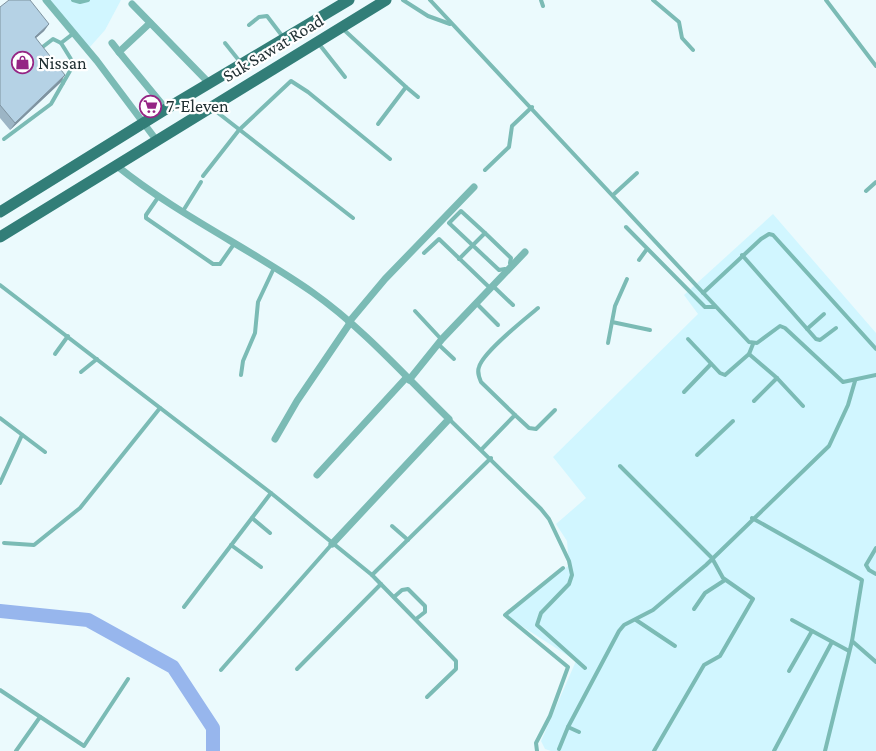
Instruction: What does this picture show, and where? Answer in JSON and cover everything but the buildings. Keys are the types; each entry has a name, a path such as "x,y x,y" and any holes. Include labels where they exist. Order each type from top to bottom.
{"main road":[{"name":"Suk Sawat Road","path":"0,212 144,122 285,39 335,6 349,0"},
{"name":"Suk Sawat Road","path":"0,237 386,0"}],"street":[{"path":"46,0 97,61 158,141"},
{"path":"132,4 210,84"},
{"path":"119,52 150,23"},
{"path":"112,43 166,109"},
{"path":"117,166 159,196 313,293 349,322 449,419 332,544"},
{"path":"275,439 297,401 349,322 385,279 474,187"},
{"path":"317,476 525,252"}],"lane":[{"path":"73,0 80,2 88,0"},
{"path":"403,0 428,16 452,24"},
{"path":"430,0 563,139 703,293 753,344"},
{"path":"541,0 543,6"},
{"path":"653,0 679,22 682,38 693,50"},
{"path":"826,0 876,66"},
{"path":"249,25 259,17 267,16 285,39"},
{"path":"342,27 418,97"},
{"path":"61,43 74,33"},
{"path":"4,139 51,104 74,64 61,43 53,39 40,49 39,52"},
{"path":"318,42 344,77"},
{"path":"226,43 242,64"},
{"path":"56,73 63,83"},
{"path":"203,176 240,130 288,83 294,82 390,159"},
{"path":"378,124 406,87"},
{"path":"210,107 353,218"},
{"path":"485,170 506,152 511,144 511,130 514,122 532,107"},
{"path":"613,195 637,173"},
{"path":"183,211 200,182"},
{"path":"866,191 876,182"},
{"path":"159,196 146,215 146,218 213,264 220,264 234,244"},
{"path":"459,210 484,233 512,260 503,271 499,270 449,223 459,210"},
{"path":"626,227 705,307 716,307"},
{"path":"460,259 484,233"},
{"path":"703,293 742,255 766,236 773,235 876,350"},
{"path":"424,253 439,239 513,305"},
{"path":"639,260 647,249"},
{"path":"656,257 664,250"},
{"path":"742,255 818,340 836,328"},
{"path":"241,375 243,361 255,333 258,302 274,268"},
{"path":"608,343 615,306 627,278"},
{"path":"0,285 98,359 372,575 416,619 457,665 456,669 427,697"},
{"path":"476,303 498,325"},
{"path":"538,308 487,354 479,367 478,376 529,428 536,429 555,410"},
{"path":"415,312 454,359"},
{"path":"807,329 824,314"},
{"path":"612,322 650,330"},
{"path":"688,339 720,373 726,375 749,354 753,344 774,328 780,326 785,328 840,380 846,382 854,381 876,375"},
{"path":"55,354 68,336"},
{"path":"749,354 777,378 803,406"},
{"path":"80,372 98,359"},
{"path":"684,392 712,364"},
{"path":"754,401 777,378"},
{"path":"559,749 568,726 619,630 624,625 654,610 712,558 829,446 848,405 854,381"},
{"path":"4,543 34,545 80,508 160,408"},
{"path":"482,449 515,415"},
{"path":"0,418 45,452"},
{"path":"449,419 482,449 541,509 555,529 569,561 571,580 541,613 537,625 585,668"},
{"path":"696,455 733,421"},
{"path":"0,483 22,435"},
{"path":"372,575 491,458"},
{"path":"620,466 712,558 725,580 751,596 752,603 720,656 704,665 654,751"},
{"path":"184,607 271,494"},
{"path":"252,518 270,533"},
{"path":"752,518 862,580 850,651 826,751"},
{"path":"392,526 408,540"},
{"path":"221,670 332,544"},
{"path":"231,545 261,568"},
{"path":"876,548 866,566 876,574"},
{"path":"537,751 536,744 550,716 568,667 505,615 563,568"},
{"path":"694,609 705,593 725,580"},
{"path":"297,669 381,584"},
{"path":"394,597 402,590 408,589 425,606 425,612 416,619"},
{"path":"636,620 675,646"},
{"path":"792,620 850,651"},
{"path":"789,671 812,631"},
{"path":"852,640 876,662"},
{"path":"774,751 832,642"},
{"path":"0,690 83,749 128,678"},
{"path":"16,751 40,717"},
{"path":"568,726 579,732"}],"shaded area":[{"path":"48,0 121,0 105,30 89,48"},
{"path":"773,214 876,333 876,751 551,751 545,749 541,741 576,661 506,616 569,565 567,541 556,524 586,498 553,457 698,314 684,295"}],"waterway":[{"path":"0,611 88,620 173,667 213,728 213,751"}],"place":[{"name":"Nissan","path":"22,63"},
{"name":"7-Eleven","path":"150,106"}]}
